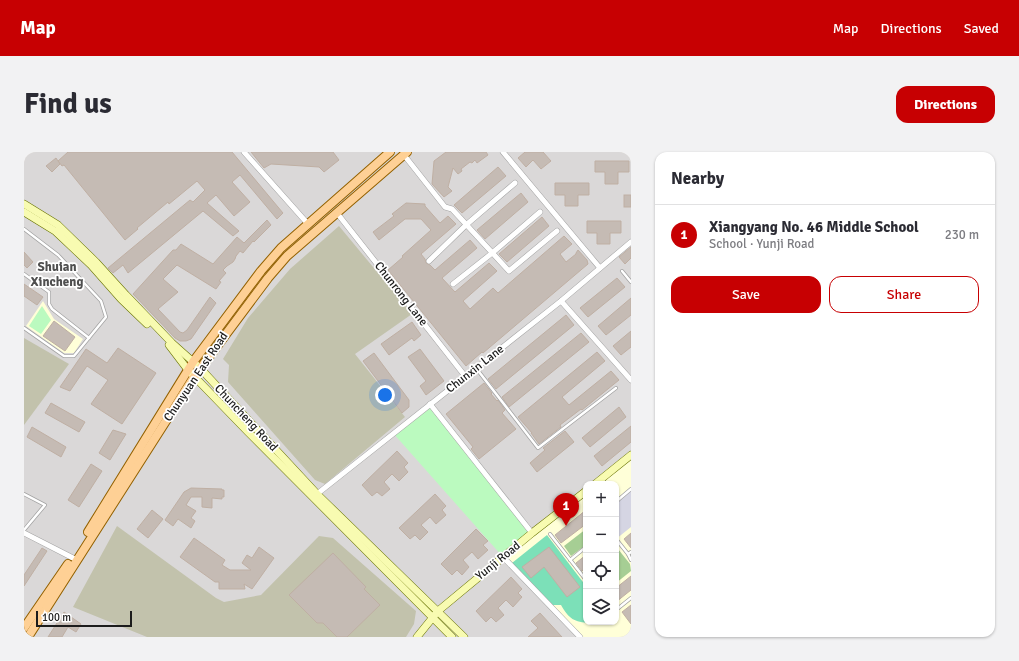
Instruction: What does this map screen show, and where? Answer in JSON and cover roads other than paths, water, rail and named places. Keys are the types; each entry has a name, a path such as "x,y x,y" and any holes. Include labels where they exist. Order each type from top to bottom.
{"main road":[{"name":"Chunyuan East Road","path":"24,628 73,558 193,362 261,271 281,248 390,152"},
{"name":"Chunyuan East Road","path":"28,637 194,376 268,278 287,256 405,153"}],"street":[{"path":"244,152 308,224"},
{"path":"503,152 600,268"},
{"path":"405,153 445,207 452,209 509,271 557,231"},
{"path":"429,260 515,182"},
{"name":"Chuncheng Road","path":"24,204 58,225 96,262 172,343 200,368 317,494 464,637"},
{"name":"Chuncheng Road","path":"24,212 55,231 91,265 121,299 170,346 188,370 247,431 452,637"},
{"path":"453,284 540,212"},
{"name":"Chunrong Lane","path":"337,213 465,376"},
{"name":"Chunxin Lane","path":"317,494 561,300 631,242"},
{"path":"561,300 631,380"},
{"path":"430,404 532,533"},
{"path":"604,481 631,456"},
{"name":"Yunji Road","path":"417,637 438,611 532,533 583,493"},
{"path":"24,532 73,558"},
{"path":"503,558 580,637"}],"lane":[{"path":"24,229 58,255 101,301 106,317 74,356 64,356 24,328"},
{"path":"622,271 631,282"},
{"path":"24,274 49,292 49,304 52,309 89,338"},
{"path":"476,368 538,448 616,388"},
{"path":"619,498 631,489"},
{"path":"24,494 45,505 24,532"},
{"path":"550,534 583,576"},
{"path":"619,542 630,553 631,560"},
{"path":"570,560 583,549"},
{"path":"619,608 631,598"}],"place":[{"name":"Xiangyang No. 46 Middle School","path":"566,526"}],"district":[{"name":"Shuian Xincheng","path":"57,274"}]}
